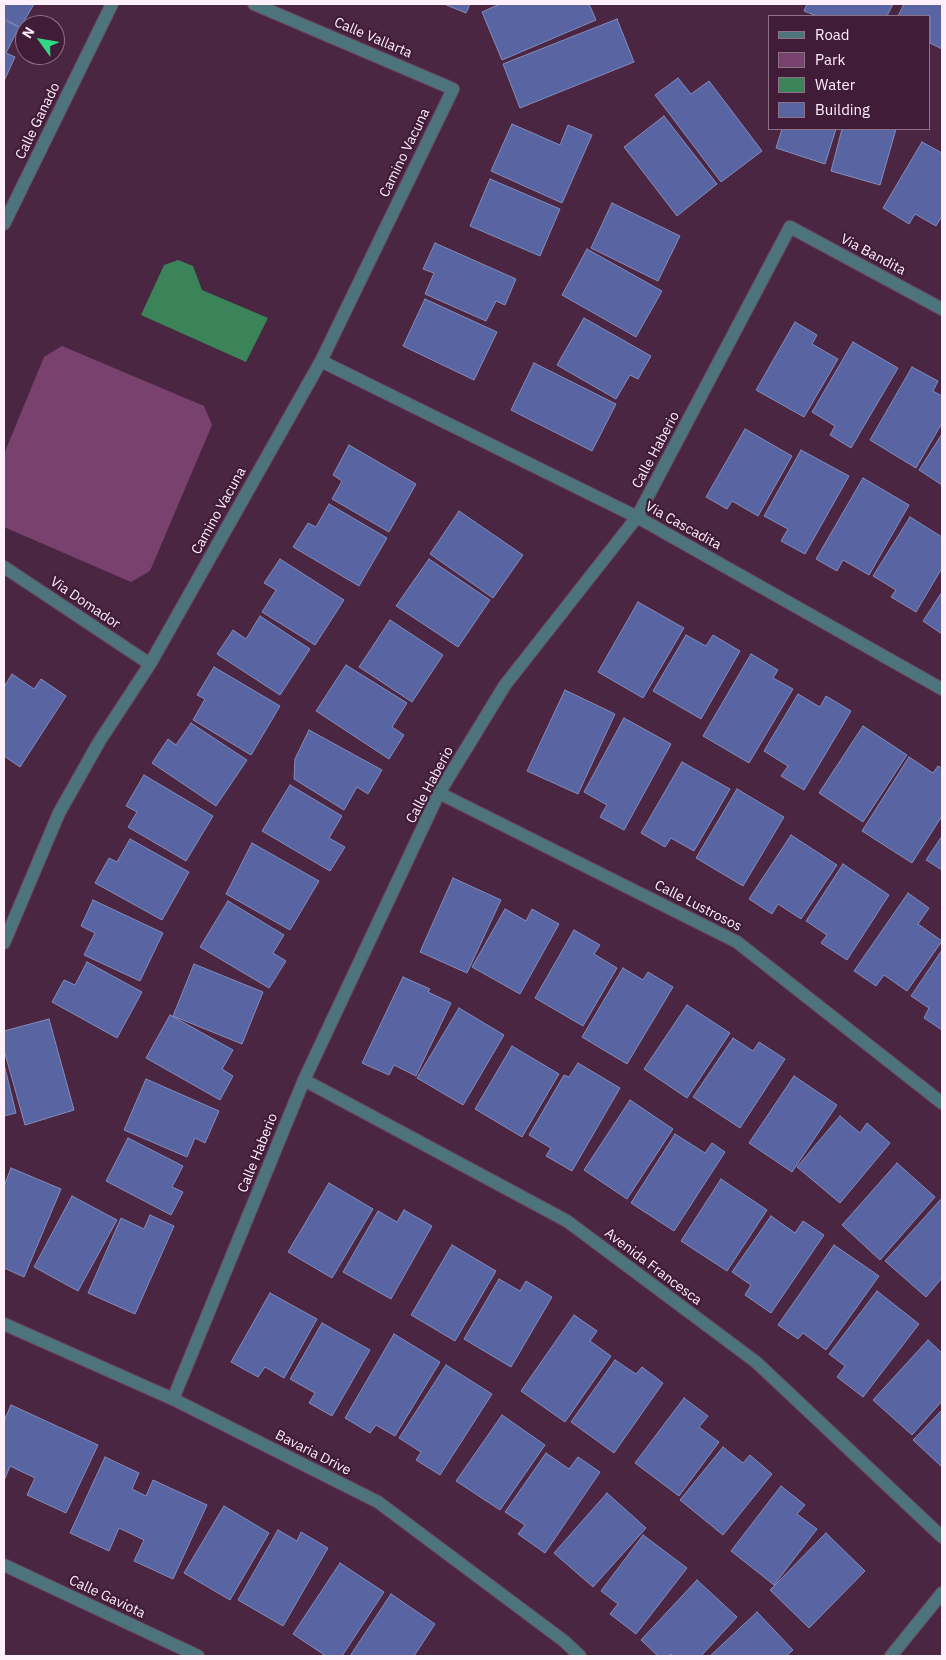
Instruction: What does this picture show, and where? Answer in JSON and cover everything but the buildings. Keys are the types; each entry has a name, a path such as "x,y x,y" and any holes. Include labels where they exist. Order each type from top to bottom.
{"street":[{"name":"Calle Ganado","path":"4,224 112,4"},
{"name":"Calle Vallarta","path":"254,4 453,88"},
{"name":"Camino Vacuna","path":"4,943 59,813 99,742 150,664 321,361 453,88"},
{"name":"Via Bandita","path":"790,227 942,309"},
{"name":"Calle Haberio","path":"172,1399 304,1080 439,793 505,685 637,517 790,227"},
{"name":"Via Cascadita","path":"321,361 637,517 942,689"},
{"name":"Via Domador","path":"4,567 150,664"},
{"name":"Calle Lustrosos","path":"439,793 737,942 942,1102"},
{"name":"Avenida Francesca","path":"304,1080 567,1221 756,1362 942,1536"},
{"name":"Bavaria Drive","path":"4,1324 172,1399 378,1502 564,1641 580,1656"},
{"name":"Calle Gaviota","path":"4,1565 198,1656"},
{"path":"891,1656 942,1593"}],"green space":[{"path":"62,346 204,406 212,425 150,571 131,582 4,527 4,454 44,357"}],"water":[{"path":"178,260 193,266 202,290 268,318 246,362 141,315 164,265"}]}
